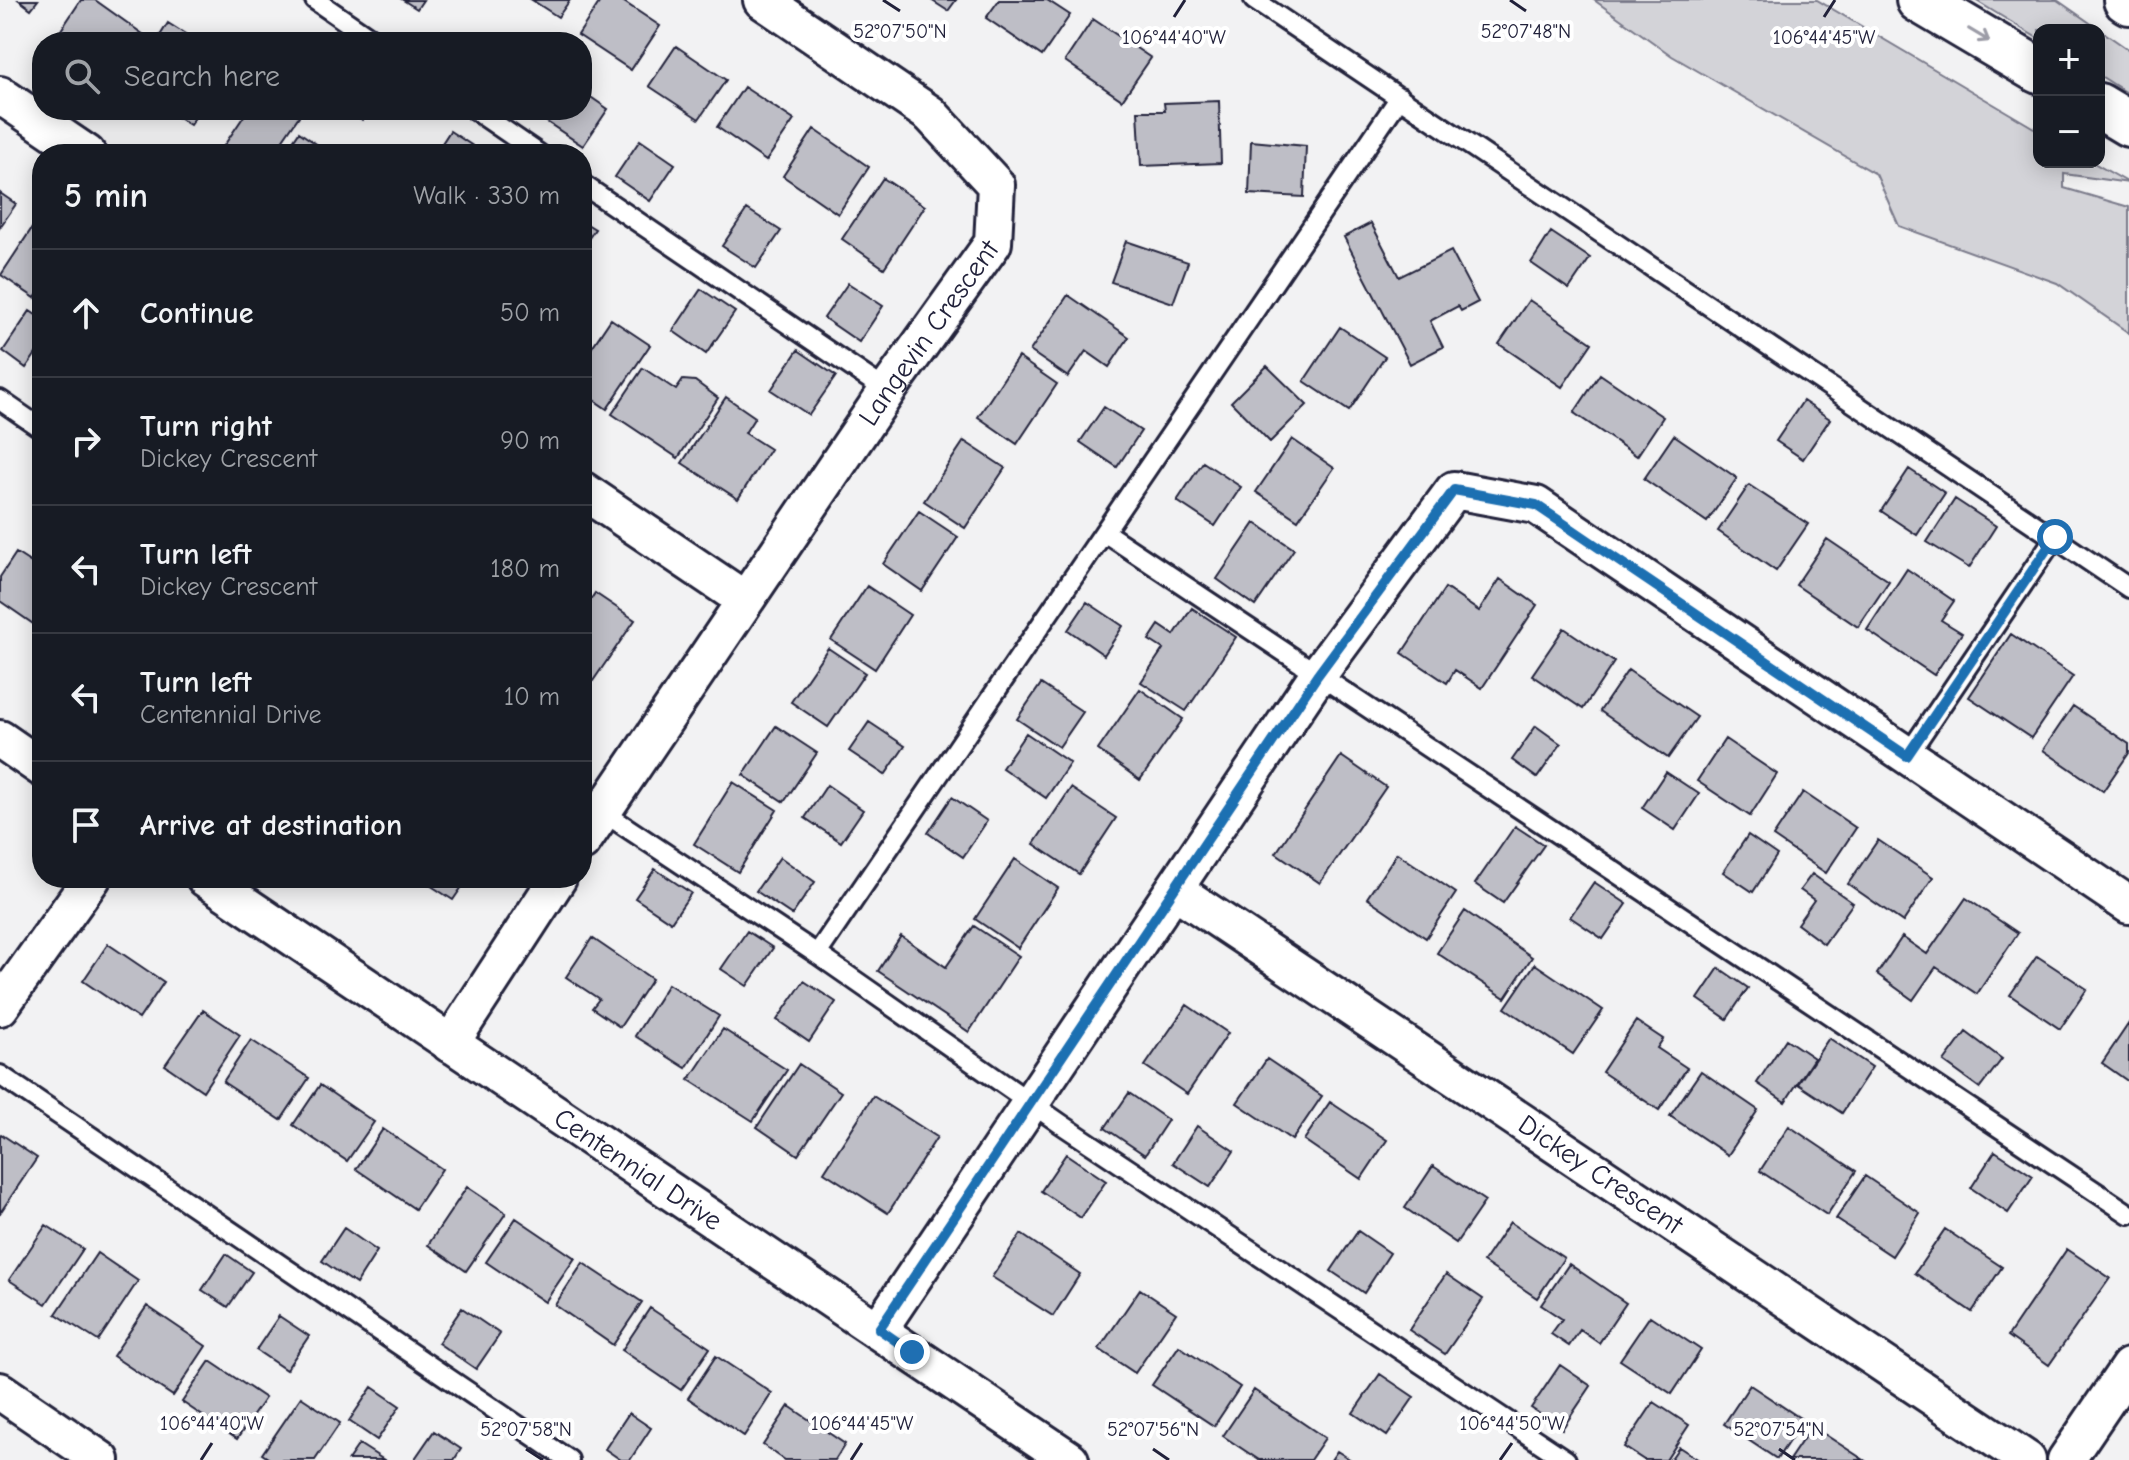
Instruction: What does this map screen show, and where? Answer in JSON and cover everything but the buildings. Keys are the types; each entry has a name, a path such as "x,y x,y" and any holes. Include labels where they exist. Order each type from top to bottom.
{"highway":[{"path":"1919,0 2033,67"},
{"path":"2105,110 2129,124"}],"street":[{"name":"Langevin Crescent","path":"593,804 745,600 887,391 993,243 996,185 930,114 762,0"},
{"path":"0,95 32,117"},
{"path":"37,120 72,144"},
{"path":"879,1329 1317,676 1454,490 1536,505 2129,905"},
{"path":"592,497 745,600"},
{"path":"0,739 32,761"},
{"path":"0,1007 85,888"},
{"name":"Centennial Drive","path":"220,888 1070,1460"},
{"path":"450,1044 482,989 551,888"},
{"name":"Dickey Crescent","path":"1175,890 2027,1460"},
{"path":"2066,1460 2129,1367"},
{"path":"0,1391 101,1460"}],"lane":[{"path":"315,0 361,32"},
{"path":"1254,0 2129,588"},
{"path":"817,954 1400,97"},
{"path":"490,120 524,144"},
{"path":"592,191 887,391"},
{"path":"0,400 32,422"},
{"path":"1104,532 2129,1214"},
{"path":"1907,756 2055,537"},
{"path":"593,804 817,954 1031,1103 1566,1460"},
{"path":"0,1075 569,1460"}],"shaded area":[{"path":"1594,0 1817,0 2033,127 2033,168 2103,168 2129,183 2064,174 2064,188 2129,207 2129,333 2057,283 1899,226 1876,174 1672,56"},
{"path":"1975,0 2057,0 2092,24 2033,24 2033,35"},
{"path":"2105,33 2129,50 2129,94 2105,79"}],"route":[{"path":"912,1352 879,1329 1317,676 1454,490 1536,505 1907,756 2055,537"}]}
